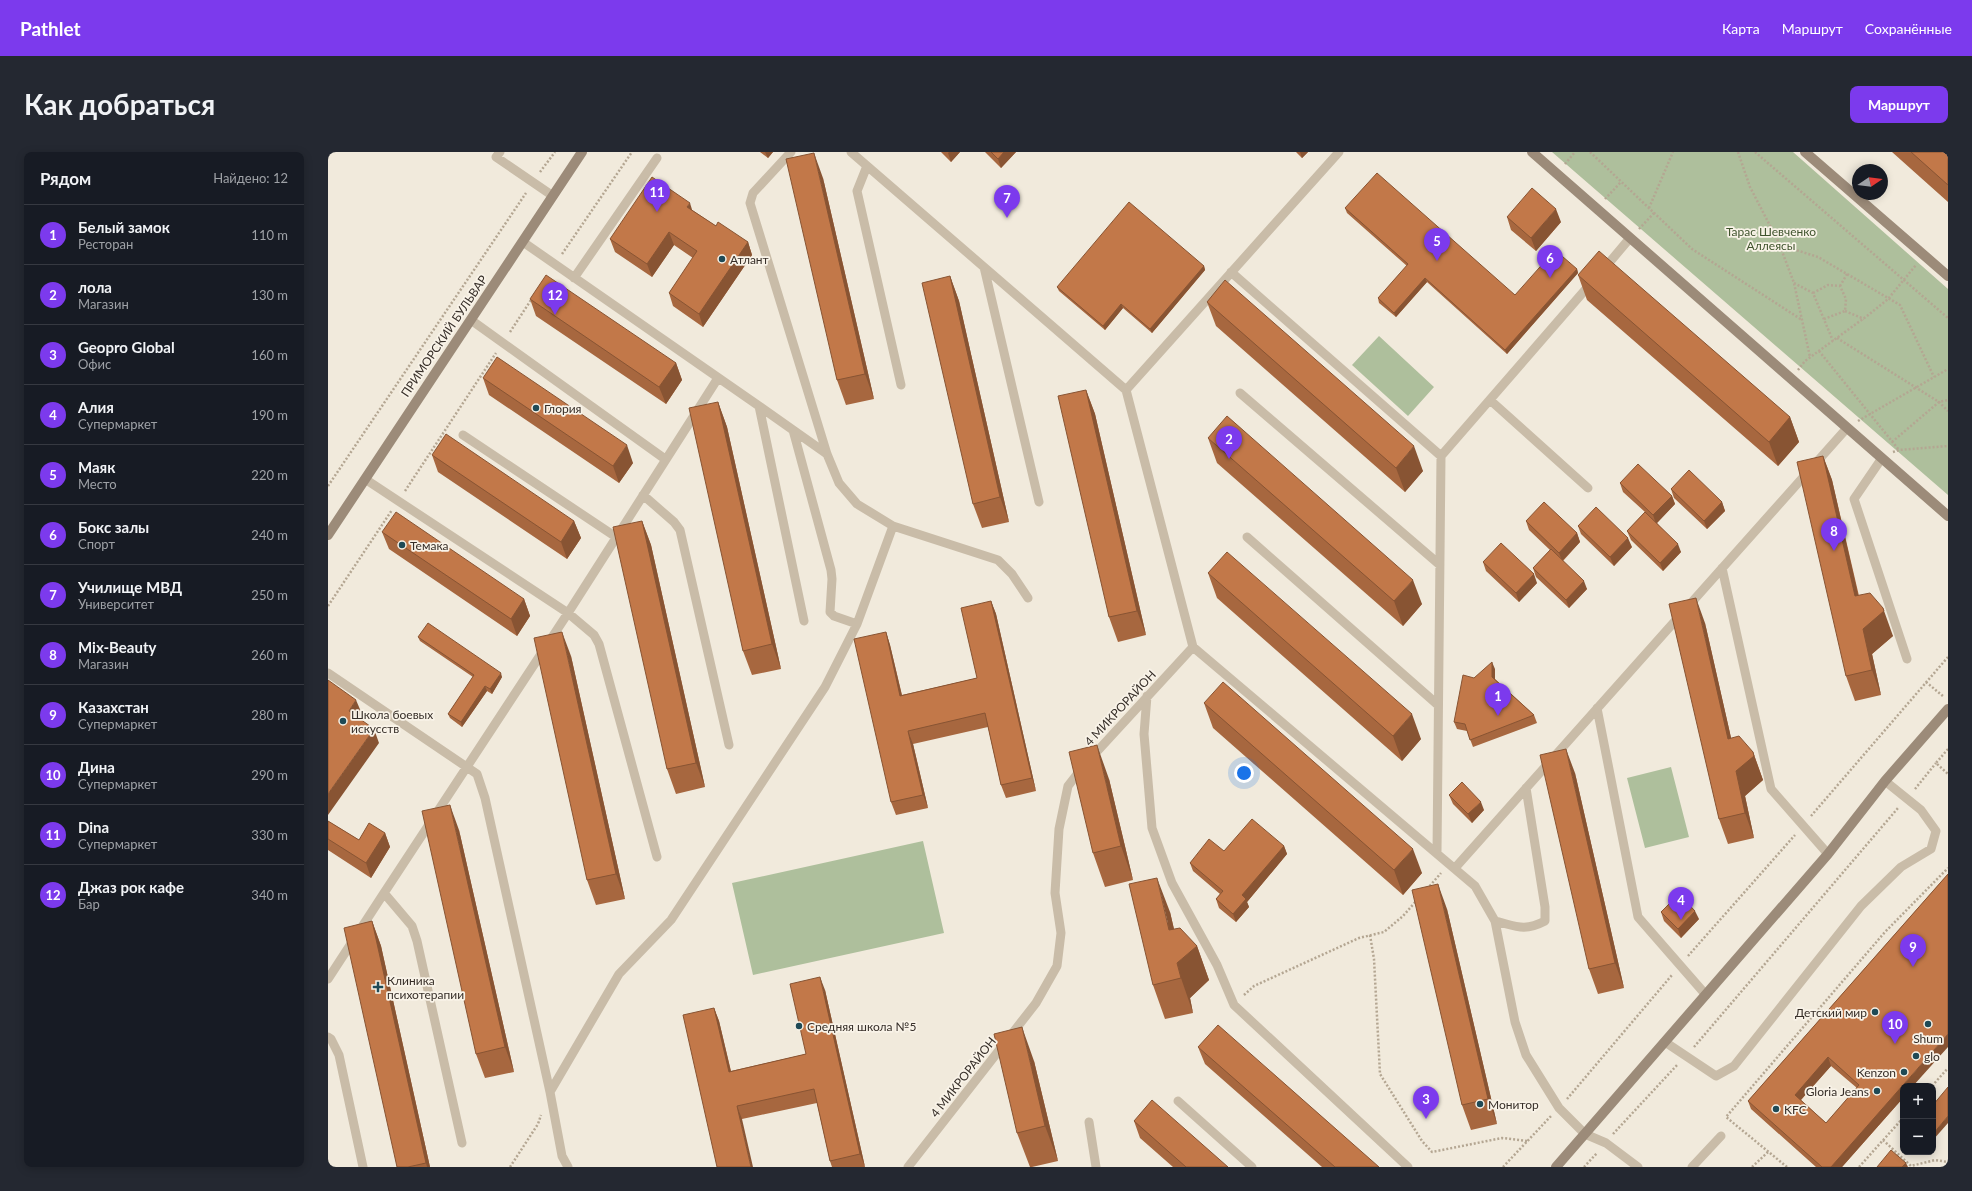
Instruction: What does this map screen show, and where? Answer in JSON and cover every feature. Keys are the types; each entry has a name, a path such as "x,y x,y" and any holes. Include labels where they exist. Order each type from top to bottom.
{"street":[{"name":"ПРИМОРСКИЙ БУЛЬВАР","path":"328,535 582,152"},
{"path":"1532,152 1948,516"},
{"path":"1806,152 1948,276"},
{"path":"1556,1167 1828,854 1885,781 1948,709"}],"lane":[{"path":"500,152 496,157 553,196"},
{"path":"791,152 752,193 750,203 827,454 839,483 857,504 893,526 998,560 1012,574 1028,598"},
{"path":"851,152 1126,390 1193,647 1437,852 1475,886 1495,921 1515,1022 1526,1056 1559,1108 1585,1134 1606,1143 1638,1167"},
{"path":"1126,390 1339,152"},
{"path":"574,278 657,158"},
{"path":"867,166 857,191 901,385"},
{"path":"1437,852 1441,456 1630,238"},
{"path":"523,242 827,454"},
{"path":"984,267 1039,502"},
{"path":"1231,272 1441,456"},
{"path":"470,320 503,342 665,459"},
{"path":"328,979 568,612 718,378"},
{"path":"1240,393 1440,565"},
{"path":"1490,400 1588,488"},
{"path":"759,406 804,621"},
{"path":"1454,868 1847,428"},
{"path":"793,430 831,570 832,579 830,612 834,616 857,624"},
{"path":"463,435 616,537"},
{"path":"1882,458 1854,498 1907,659"},
{"path":"365,479 568,612 594,635 599,644 657,857"},
{"path":"642,495 674,522 680,530 729,745"},
{"path":"550,1092 619,974 671,920 825,687 857,624 893,526"},
{"path":"1247,537 1438,704"},
{"path":"1722,568 1771,789 1828,854"},
{"name":"4 МИКРОРАЙОН","path":"908,1167 1036,1003 1056,966 1061,933 1055,893 1056,872 1059,829 1068,786 1105,741 1193,647"},
{"path":"328,673 477,774 485,798 550,1092 562,1156 568,1167"},
{"path":"1147,696 1144,734 1152,828 1172,883 1216,965 1234,1005 1408,1167"},
{"path":"1597,708 1638,917 1706,995"},
{"path":"1665,1042 1716,1076 1734,1066 1861,906 1901,867 1931,849 1936,831 1921,810 1885,781"},
{"path":"1495,921 1523,928 1545,921 1545,908 1526,788"},
{"path":"384,893 412,926 417,941 462,1143"},
{"path":"328,1037 339,1055 363,1167"},
{"path":"1178,1101 1252,1167"},
{"path":"1089,1122 1096,1167"},
{"path":"1692,1167 1721,1136"}],"path":[{"path":"328,486 533,182 555,152"},
{"path":"556,264 632,152"},
{"path":"1590,152 1692,249 1802,320"},
{"path":"1649,208 1672,152"},
{"path":"1738,152 1750,187 1780,245 1794,283 1810,357"},
{"path":"1755,152 1948,318"},
{"path":"1604,201 1621,182"},
{"path":"1780,245 1818,257 1900,305 1934,377"},
{"path":"1791,378 1810,357 1864,319 1888,299 1923,255"},
{"path":"1840,286 1847,274"},
{"path":"1794,283 1813,293 1832,341"},
{"path":"1813,293 1828,285 1840,286"},
{"path":"1840,286 1846,299 1845,311"},
{"path":"328,606 534,297"},
{"path":"1824,319 1845,311 1864,319"},
{"path":"1837,338 1916,387 1939,402 1948,410"},
{"path":"1819,351 1899,450"},
{"path":"1847,428 1948,369"},
{"path":"1892,442 1939,402 1948,400"},
{"path":"1882,458 1899,450 1948,446"},
{"path":"1503,1167 1559,1108 1680,965 1948,658"},
{"path":"1926,682 1948,700"},
{"path":"1585,1167 1617,1129 1686,1056 1889,817 1907,799 1948,749"},
{"path":"1936,763 1948,774"},
{"path":"1234,1005 1254,986 1359,938 1384,932 1403,916 1440,873 1454,868"},
{"path":"1787,1167 1726,1117 1885,932 1948,868"},
{"path":"1370,935 1374,960 1380,1074 1422,1141 1432,1152 1502,1138 1528,1141"},
{"path":"1935,1083 1948,1068"},
{"path":"510,1167 538,1124 550,1092"},
{"path":"1859,1167 1902,1119"},
{"path":"1883,1140 1911,1166 1935,1160 1948,1162"},
{"path":"1752,1167 1768,1152"}],"green space":[{"name":"Тарас Шевченко Аллеясы","path":"1552,152 1793,152 1948,289 1948,495"},
{"path":"1379,336 1434,387 1408,416 1352,365"},
{"path":"1671,767 1689,837 1645,848 1627,778"},
{"path":"923,841 944,933 753,975 732,883"}],"building":[{"path":"991,152 1004,152 998,159"},
{"path":"1911,152 1948,152 1948,185"},
{"path":"814,153 865,374 837,380 786,159"},
{"path":"1377,173 1515,295 1555,250 1577,269 1505,350 1425,278 1394,313 1378,298 1408,264 1345,208"},
{"name":"Атлант","path":"652,177 690,203 687,207 716,226 718,222 748,242 699,314 669,293 697,251 669,232 647,264 610,239"},
{"path":"1532,188 1556,209 1531,238 1507,217"},
{"path":"1129,202 1204,266 1150,329 1121,304 1103,326 1057,287"},
{"path":"1599,251 1790,417 1769,442 1578,275"},
{"path":"546,275 676,363 659,387 530,299"},
{"path":"950,276 1000,497 973,504 922,283"},
{"path":"1225,280 1414,446 1396,468 1207,302"},
{"path":"497,357 627,445 613,466 483,378"},
{"path":"1086,390 1137,611 1109,617 1058,396"},
{"path":"718,402 772,644 743,651 689,408"},
{"path":"1227,416 1413,580 1394,601 1208,438"},
{"path":"446,434 574,521 561,542 432,455"},
{"path":"1823,456 1855,596 1870,593 1884,611 1863,629 1872,670 1846,676 1797,462"},
{"path":"1638,464 1672,496 1653,515 1620,483"},
{"path":"1689,470 1722,502 1704,521 1671,489"},
{"path":"1544,502 1577,533 1559,553 1526,521"},
{"path":"1596,507 1628,538 1610,557 1578,526"},
{"path":"396,512 524,599 511,619 382,532"},
{"path":"1645,512 1678,544 1660,563 1627,531"},
{"path":"642,521 696,763 667,769 613,527"},
{"path":"1501,543 1534,574 1516,593 1483,562"},
{"path":"1551,549 1584,581 1566,600 1533,568"},
{"path":"1227,552 1412,714 1393,736 1208,573"},
{"path":"1696,598 1728,739 1739,736 1753,752 1754,756 1736,771 1745,813 1719,819 1669,604"},
{"path":"991,601 1032,778 1001,785 985,713 908,731 923,795 891,802 854,639 886,632 900,696 977,678 961,608"},
{"path":"428,623 501,673 490,689 485,686 461,722 448,714 474,675 418,637"},
{"path":"562,632 616,874 587,880 534,638"},
{"path":"1492,662 1492,677 1534,715 1470,740 1465,724 1454,722 1463,675 1474,678"},
{"path":"328,680 356,700 349,711 374,729 328,794"},
{"path":"1223,682 1413,849 1394,870 1204,703"},
{"path":"1097,745 1121,846 1093,853 1069,752"},
{"path":"1566,749 1615,963 1589,969 1540,755"},
{"path":"1462,782 1481,802 1468,814 1449,795"},
{"path":"450,805 505,1047 476,1054 422,811"},
{"path":"1252,819 1284,846 1242,895 1246,899 1233,914 1216,899 1223,891 1190,863 1209,839 1224,851"},
{"path":"328,821 359,840 369,823 385,833 366,863 328,839"},
{"path":"1948,874 1948,1034 1905,1083 1900,1083 1900,1089 1831,1167 1822,1167 1748,1101","holes":["1828,1057 1859,1085 1826,1123 1795,1095"]},
{"path":"1157,878 1169,930 1180,928 1197,946 1177,963 1181,978 1153,985 1129,884"},
{"path":"1438,884 1488,1099 1462,1105 1412,890"},
{"path":"1679,894 1695,911 1678,929 1661,912"},
{"path":"372,921 426,1163 408,1167 397,1167 344,928"},
{"path":"820,977 860,1154 830,1161 814,1089 737,1106 751,1167 717,1167 683,1015 714,1008 729,1072 806,1054 790,984"},
{"path":"1218,1025 1379,1167 1335,1167 1198,1047"},
{"path":"1022,1027 1045,1126 1017,1133 994,1034"},
{"path":"1948,1087 1948,1116 1936,1130 1936,1119 1936,1101"},
{"path":"1152,1100 1228,1167 1186,1167 1134,1121"},
{"path":"1891,1150 1906,1163 1902,1167 1877,1167"}],"place":[{"name":"Dina","path":"657,212"},
{"name":"Училище МВД","path":"1007,218"},
{"name":"Атлант","path":"722,259"},
{"name":"Маяк","path":"1437,261"},
{"name":"Бокс залы","path":"1550,278"},
{"name":"Джаз рок кафе","path":"555,315"},
{"name":"Глория","path":"536,408"},
{"name":"лола","path":"1229,459"},
{"name":"Темака","path":"402,545"},
{"name":"Mix-Beauty","path":"1834,551"},
{"name":"Белый замок","path":"1498,716"},
{"name":"Школа боевых искусств","path":"343,721"},
{"name":"Алия","path":"1681,920"},
{"name":"Казахстан","path":"1913,967"},
{"name":"Клиника психотерапии","path":"378,987"},
{"name":"Детский мир","path":"1875,1012"},
{"name":"Shum","path":"1928,1024"},
{"name":"Средняя школа №5","path":"799,1026"},
{"name":"Дина","path":"1895,1044"},
{"name":"glo","path":"1916,1056"},
{"name":"Kenzon","path":"1904,1072"},
{"name":"Gloria Jeans","path":"1877,1091"},
{"name":"Монитор","path":"1480,1104"},
{"name":"KFC","path":"1776,1109"},
{"name":"Geopro Global","path":"1426,1119"}]}
